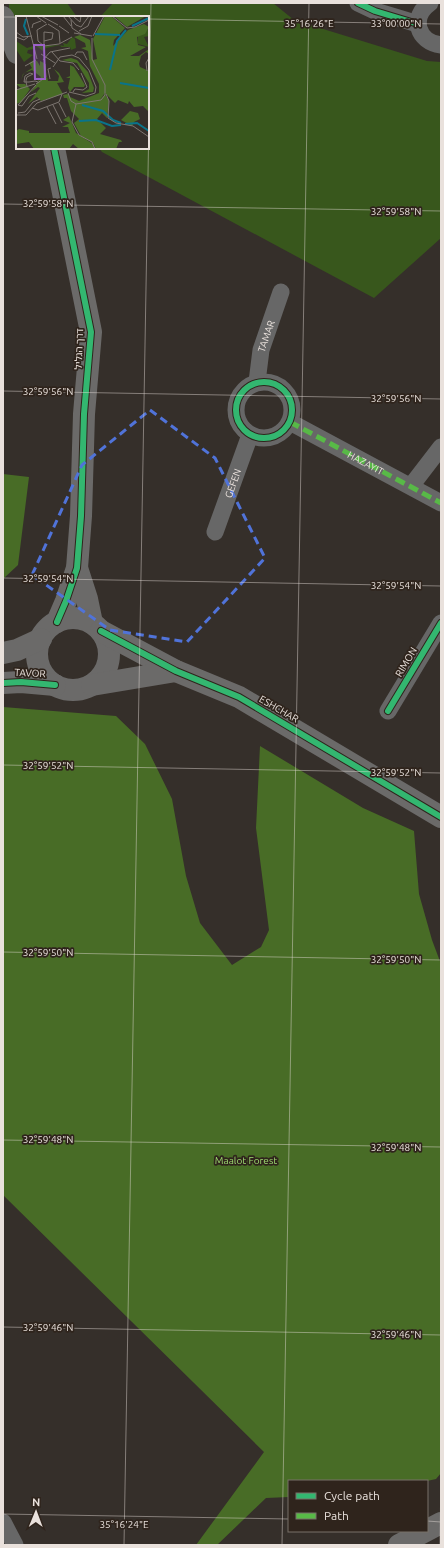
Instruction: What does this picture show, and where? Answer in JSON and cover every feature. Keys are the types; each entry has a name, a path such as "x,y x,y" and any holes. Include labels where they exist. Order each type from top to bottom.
{"street":[{"path":"358,3 375,11 418,24"},
{"path":"430,3 421,12 418,18 418,24 420,31 428,41 441,45"},
{"path":"3,16 16,50"},
{"name":"דרך הגליל","path":"54,149 91,332 84,414 81,516 77,568 57,622"},
{"name":"TAMAR","path":"257,382 261,350 281,292"},
{"path":"257,382 268,382 278,385 286,392 291,401 293,412 290,422 286,428 273,437 258,437 250,435 240,424 236,410 237,403 244,390 257,382"},
{"name":"HAZAYIT","path":"290,422 441,503"},
{"name":"GEFEN","path":"215,532 250,435"},
{"path":"411,486 441,447"},
{"name":"דרך הגליל","path":"77,568 96,627"},
{"path":"68,619 80,619 96,627 107,642 109,652 105,670 100,678 92,684 74,690 64,689 55,685 41,670 38,660 38,649 41,639 48,629 57,622 68,619"},
{"name":"RIMON","path":"388,711 441,623"},
{"name":"ESHCHAR","path":"96,627 176,671 239,697 441,816"},
{"path":"3,653 17,650 41,639"},
{"path":"92,684 176,671"},
{"name":"TAVOR","path":"3,682 55,685"},
{"path":"3,1522 15,1545"},
{"path":"428,1530 441,1523"},
{"path":"399,1545 424,1532"}],"highlighted area":[{"path":"150,410 215,458 265,558 187,642 110,630 32,575 82,465"}],"green space":[{"path":"9,3 67,3 76,16 16,16 16,26 9,15"},
{"path":"113,3 273,3 294,20 427,61 441,62 441,238 374,298 102,152 100,149 149,149 149,16 101,16"},
{"path":"3,474 29,477 18,565 3,579"},
{"name":"Maalot Forest","path":"3,707 116,716 145,744 172,799 186,876 200,923 232,965 261,947 269,930 256,828 260,746 363,808 414,831 419,894 432,940 441,964 441,1473 436,1479 428,1481 288,1480 288,1497 266,1498 217,1545 196,1545 264,1452 3,1195"}],"marked path":[{"path":"290,422 441,503"}],"cycle path":[{"path":"358,3 375,11 418,24"},
{"path":"54,149 91,332 84,414 81,516 77,568 57,622"},
{"path":"259,382 269,382 284,390 290,399 292,410 290,421 284,430 269,438 259,438 248,433 241,426 236,415 236,405 241,394 248,387 259,382"},
{"path":"388,711 441,623"},
{"path":"101,631 176,671 239,697 441,817"},
{"path":"3,683 21,682 55,685"}]}
